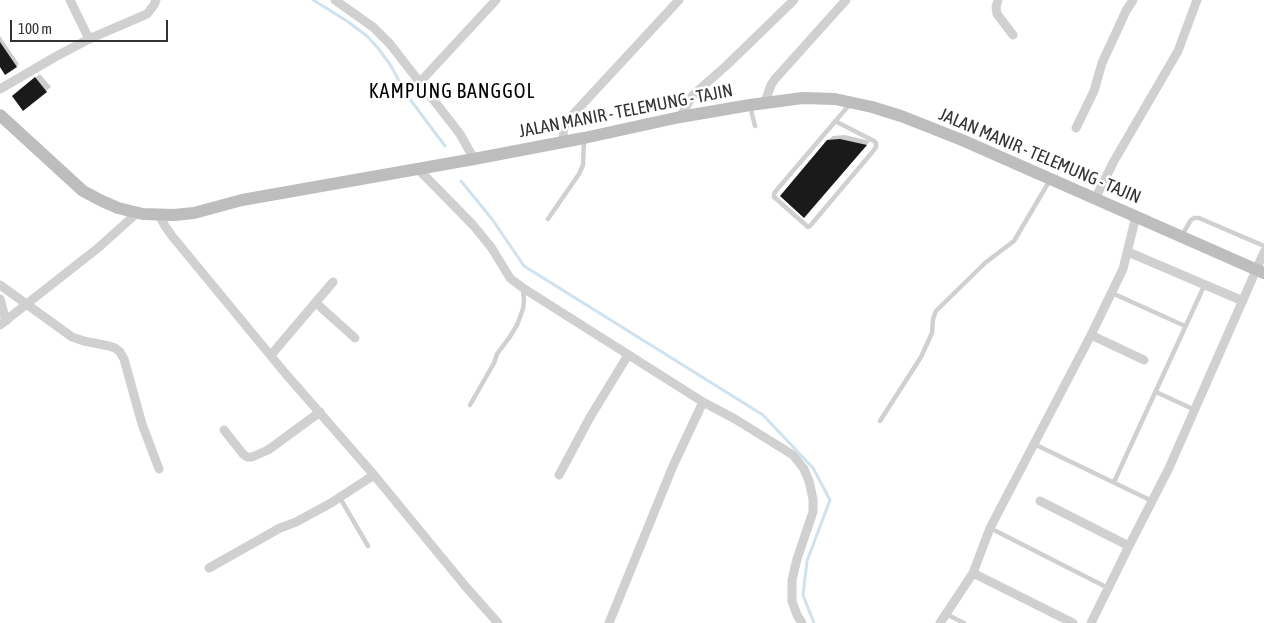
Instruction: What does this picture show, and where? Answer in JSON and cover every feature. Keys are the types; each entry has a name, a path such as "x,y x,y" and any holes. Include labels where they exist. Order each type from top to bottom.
{"main road":[{"name":"JALAN MANIR - TELEMUNG - TAJIN","path":"0,114 83,191 118,208 144,214 174,215 194,213 242,200 474,159 680,117 765,102 803,98 835,99 872,107 910,119 962,140 1260,271"}],"street":[{"path":"70,0 90,39"},
{"path":"0,89 90,39 147,14 156,0"},
{"path":"335,0 373,27 390,44 460,134 474,159"},
{"path":"420,82 496,0"},
{"path":"564,142 563,132 569,118 679,0"},
{"path":"680,117 694,95 794,0"},
{"path":"765,102 775,79 846,0"},
{"path":"998,0 997,14 1013,34"},
{"path":"1076,128 1094,91 1102,63 1126,11 1134,0"},
{"path":"1095,198 1114,161 1178,52 1197,0"},
{"path":"418,169 474,225 491,247 510,278 523,288 703,402 735,419 793,455 804,469 813,500 813,512 792,580 792,600 802,623"},
{"path":"0,299 3,323 98,248 137,213"},
{"path":"159,215 172,236 498,623"},
{"path":"940,623 973,573 990,528 1112,293 1123,269 1136,216"},
{"path":"1128,252 1243,301"},
{"path":"1091,623 1169,468 1243,301 1260,271 1264,252"},
{"path":"271,355 333,282"},
{"path":"0,285 72,337 109,346 120,352 124,359 142,424 160,469"},
{"path":"316,303 356,338"},
{"path":"1091,335 1144,360"},
{"path":"559,475 589,419 628,355"},
{"path":"609,623 674,466 703,402"},
{"path":"224,430 243,454 252,457 268,450 320,412"},
{"path":"209,568 273,532 340,498 374,475"},
{"path":"1040,501 1129,546"},
{"path":"973,573 1072,623"}],"lane":[{"path":"835,121 874,141 876,147 810,226 808,226 774,197 774,194 835,121 851,102"},
{"path":"750,105 755,126"},
{"path":"548,219 579,174 583,165 584,138"},
{"path":"880,421 921,357 932,333 933,319 936,311 985,263 1014,241 1051,179"},
{"path":"1182,236 1191,220 1199,218 1264,246"},
{"path":"1114,482 1205,284"},
{"path":"470,405 494,363 497,354 510,338 517,325 523,309 523,288"},
{"path":"1112,293 1186,326"},
{"path":"1156,392 1195,410"},
{"path":"1034,444 1152,501"},
{"path":"340,498 368,546"},
{"path":"990,528 1108,588"},
{"path":"946,614 964,623"}],"building":[{"path":"0,42 17,67 5,75 0,67"},
{"path":"35,77 47,92 23,111 12,96"},
{"path":"840,139 867,145 804,218 780,196 827,140"}],"waterway":[{"path":"313,0 347,21 367,36 378,48 391,66 406,94 445,146"},
{"path":"461,181 492,219 524,266 763,415 813,468 830,500 807,561 803,595 814,623"}],"district":[{"name":"KAMPUNG BANGGOL","path":"452,92"}]}
